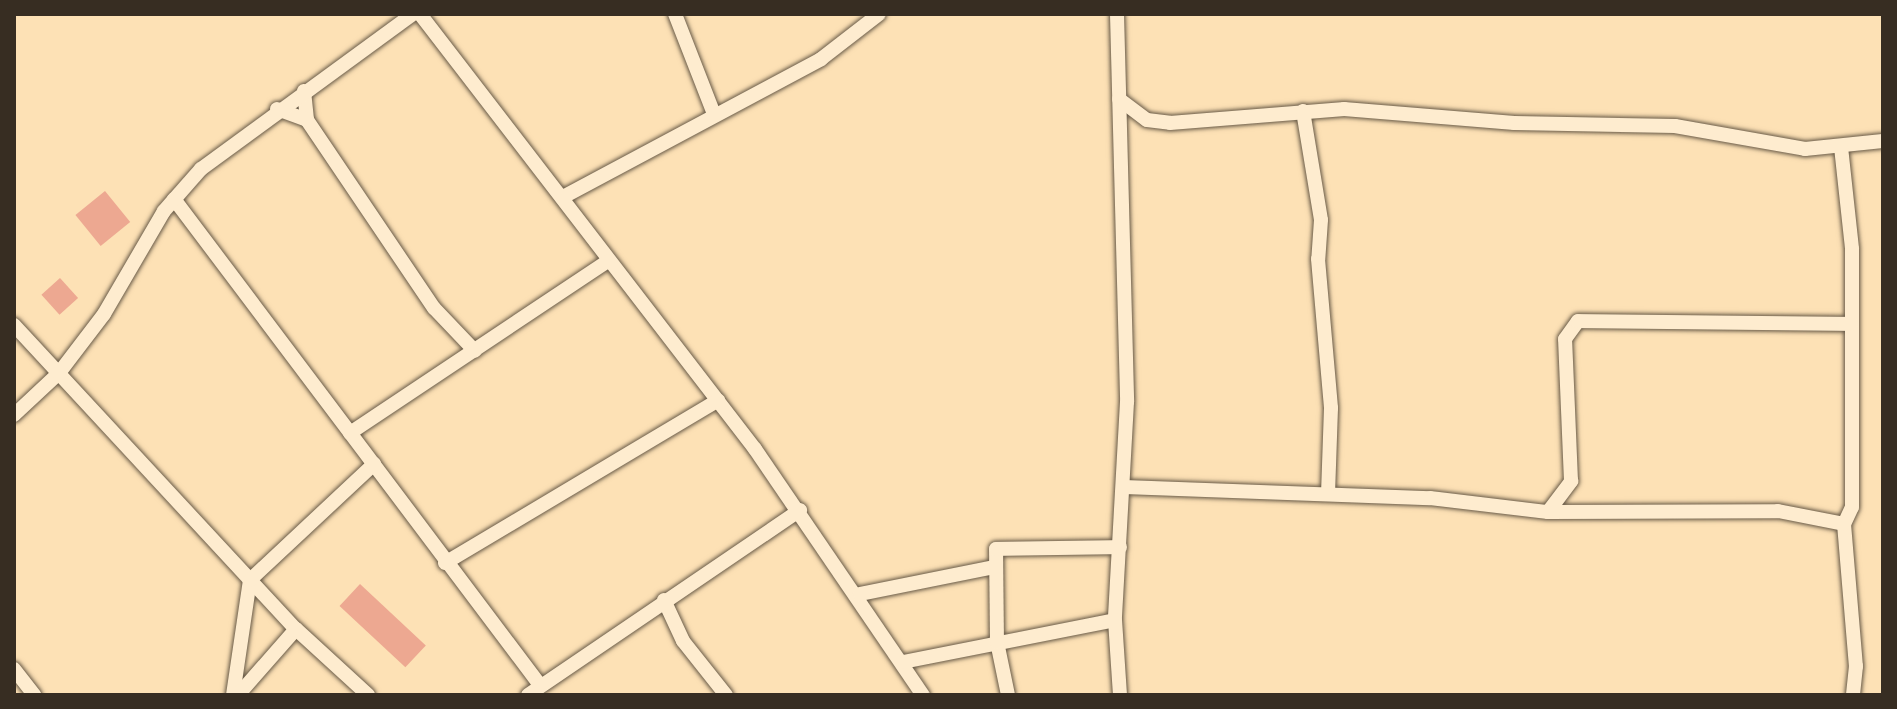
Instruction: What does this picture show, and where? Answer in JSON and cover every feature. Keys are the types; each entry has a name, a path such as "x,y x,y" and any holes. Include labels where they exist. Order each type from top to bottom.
{"street":[{"path":"14,415 59,373 174,199 211,160 277,109 413,14"},
{"path":"420,14 800,510 860,594 923,695"},
{"path":"675,14 714,114"},
{"path":"563,197 821,59 879,14"},
{"path":"1117,14 1124,487 1115,620 1120,695"},
{"path":"304,91 307,120 434,308 475,351"},
{"path":"1119,99 1147,120 1170,123 1303,111 1675,126 1805,149 1883,141"},
{"path":"277,109 307,120"},
{"path":"1303,111 1321,220 1318,259 1331,408 1328,492"},
{"path":"1841,147 1852,249 1852,507 1844,524 1856,666 1853,695"},
{"path":"174,199 445,563 540,685"},
{"path":"350,433 608,261"},
{"path":"1548,512 1571,481 1565,339 1578,321 1851,324"},
{"path":"14,325 296,629 368,695"},
{"path":"445,563 718,400"},
{"path":"236,695 250,580 374,464"},
{"path":"1124,487 1328,492 1548,512 1778,511 1844,524"},
{"path":"528,695 800,510"},
{"path":"1008,695 997,642 994,554 1003,548 1120,547"},
{"path":"860,594 994,567"},
{"path":"664,600 683,641 726,695"},
{"path":"903,662 1115,620"},
{"path":"236,695 296,629"},
{"path":"14,669 34,695"}],"building":[{"path":"105,191 130,222 101,246 75,215"},
{"path":"60,278 78,298 59,315 41,295"},
{"path":"360,584 426,645 405,667 340,606"}]}
